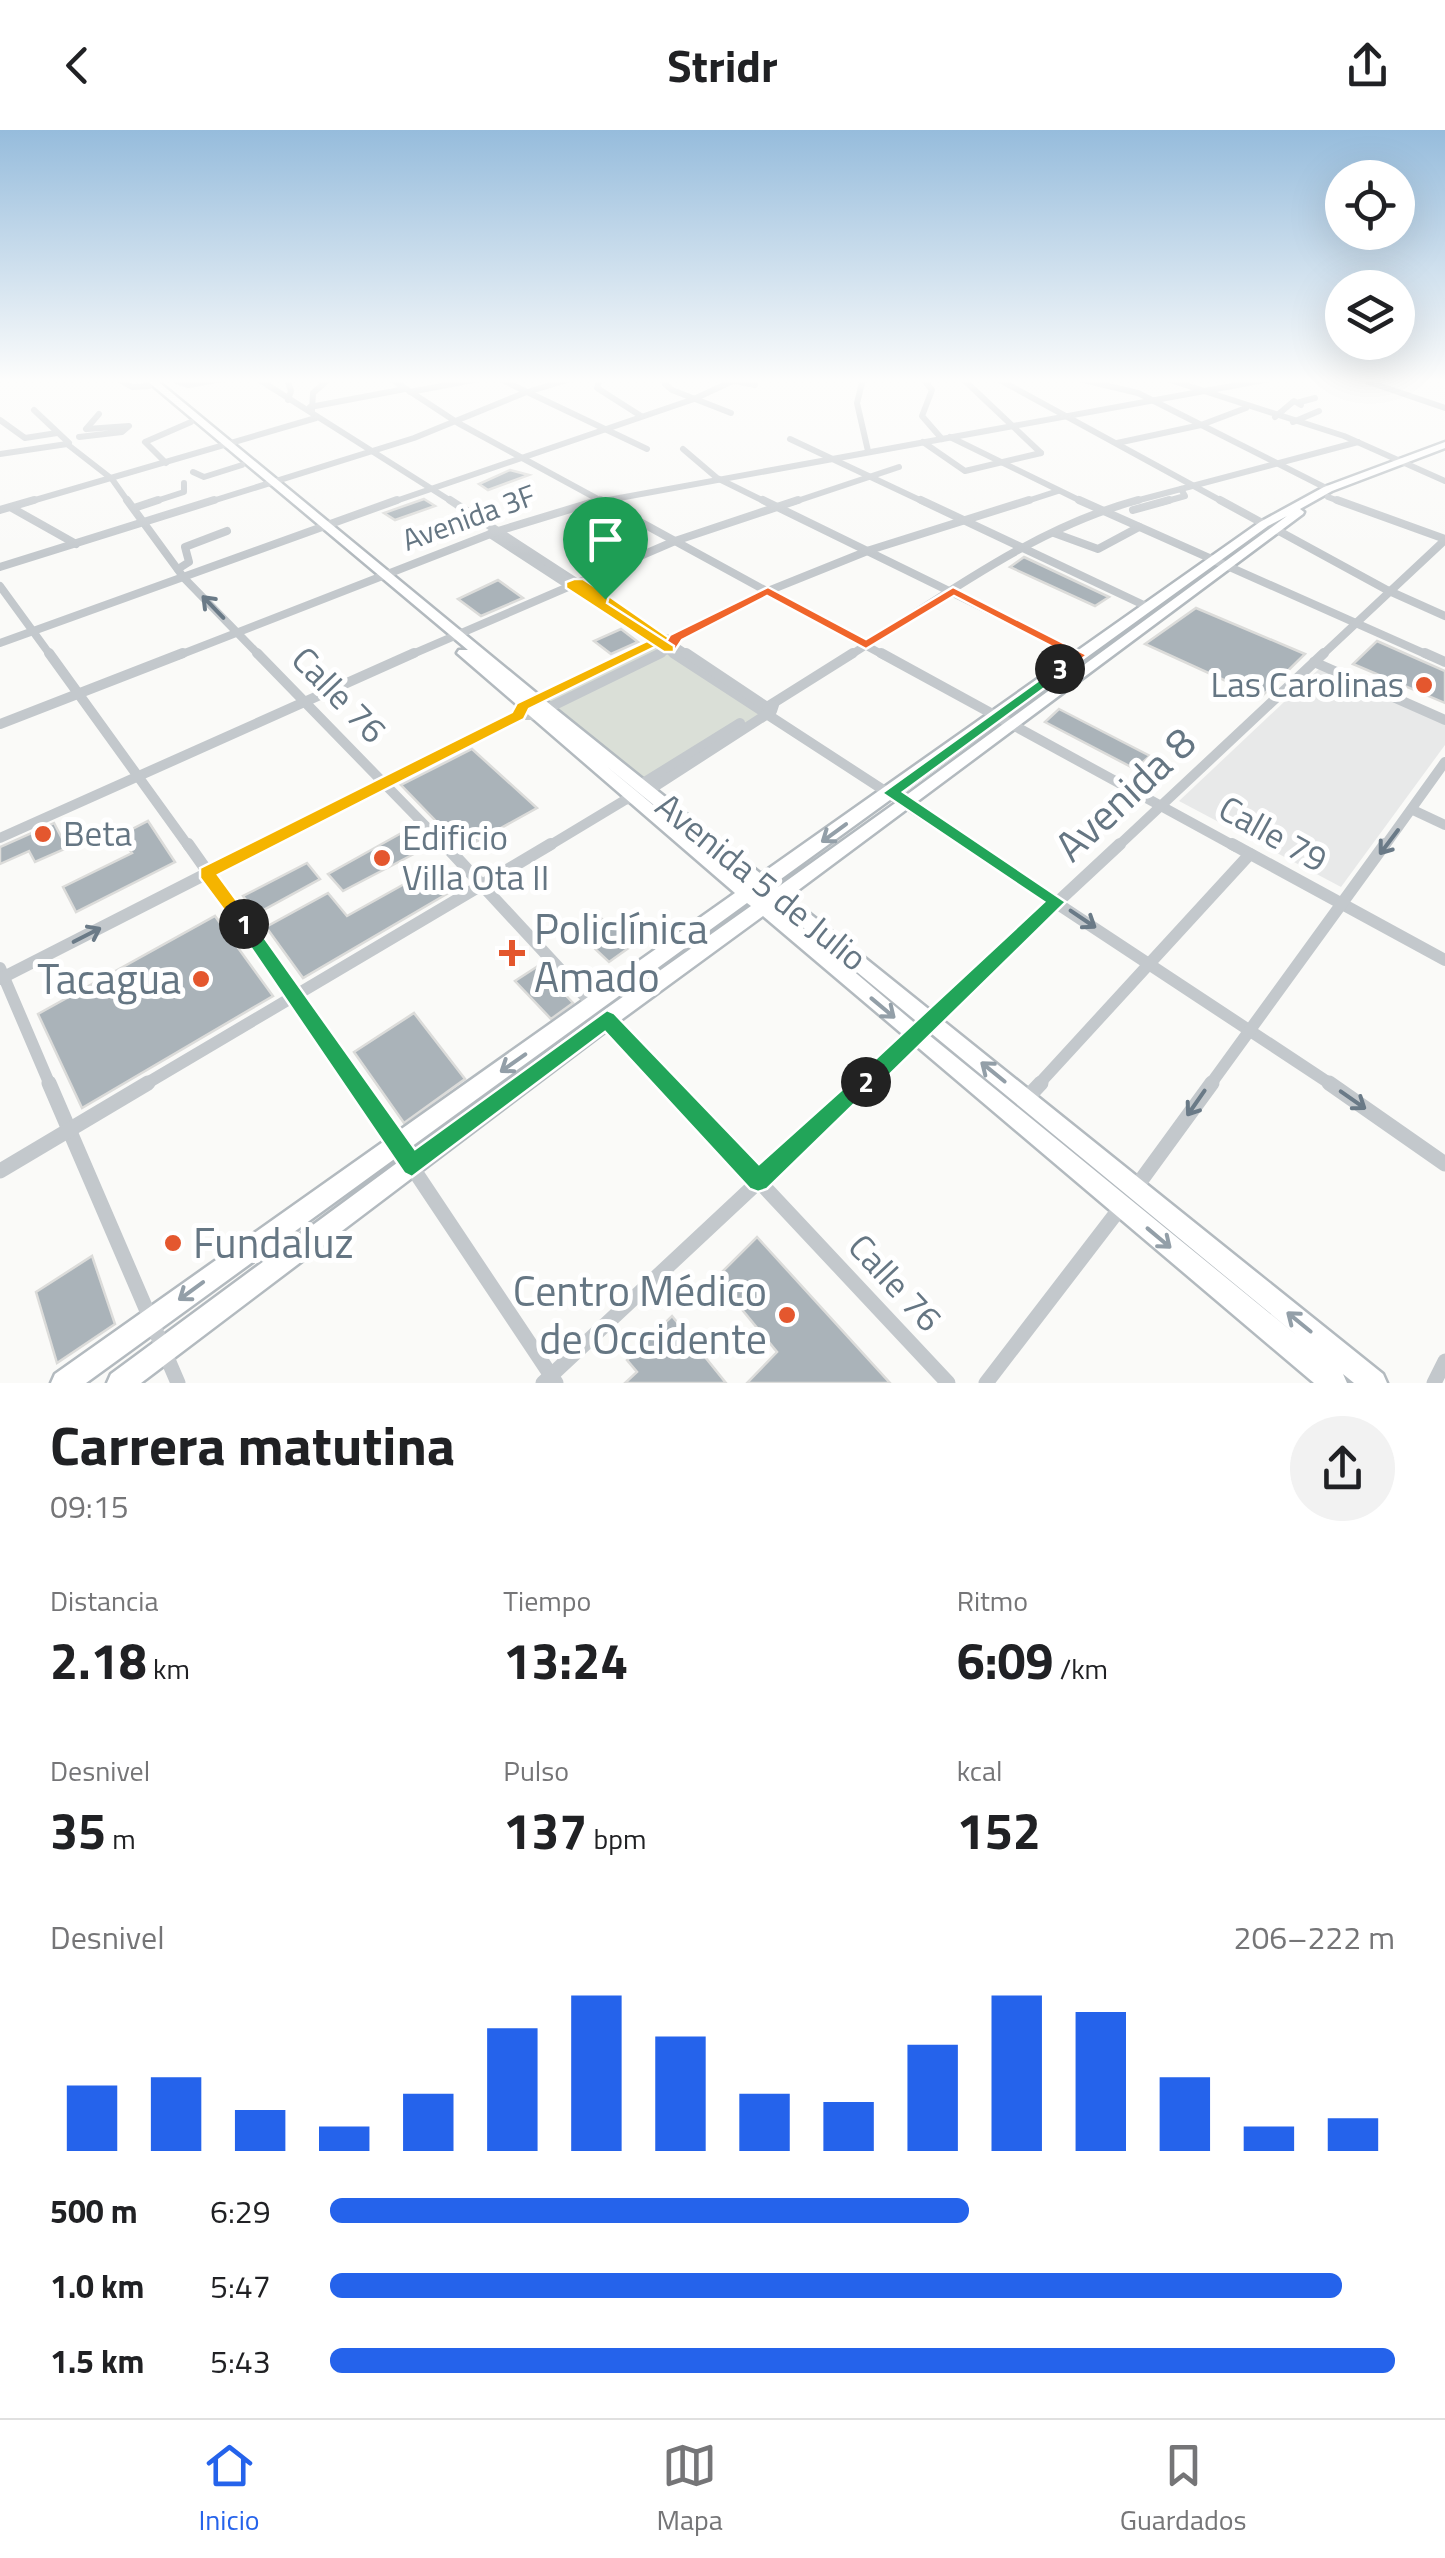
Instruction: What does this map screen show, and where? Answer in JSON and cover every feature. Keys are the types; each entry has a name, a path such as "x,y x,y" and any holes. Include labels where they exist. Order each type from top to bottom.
{"main road":[{"name":"Avenida 5 de Julio","path":"213,437 272,484"},
{"name":"Avenida 5 de Julio","path":"214,437 635,793 932,1022 1374,1383"},
{"path":"899,798 995,715 1270,527 1328,493 1445,448"},
{"path":"120,1383 412,1165 601,1013 899,798 1014,724 1218,563"},
{"name":"Avenida 5 de Julio","path":"763,895 917,1037 1334,1383"},
{"path":"64,1383 397,1142 601,1013"}],"street":[{"name":"Calle 76","path":"60,437 112,479 181,573 483,884 948,1383"},
{"path":"0,454 67,444 77,437"},
{"path":"156,437 145,442 166,463"},
{"path":"0,510 253,437"},
{"path":"347,437 667,643 1250,1028 1445,1164"},
{"path":"0,568 414,437"},
{"name":"Calle 79","path":"484,437 1445,960"},
{"path":"0,643 181,573 579,437"},
{"path":"622,437 648,449"},
{"path":"865,437 868,452"},
{"path":"923,442 963,471 1042,453 1023,437"},
{"path":"1104,437 1387,590 1445,616"},
{"path":"1116,444 1145,437"},
{"path":"1227,437 1283,464 1328,493 1445,540"},
{"path":"1342,437 1445,482"},
{"path":"946,438 1445,662"},
{"name":"Avenida 3F","path":"0,724 494,533 600,500 946,438"},
{"path":"790,439 866,478 1148,607"},
{"path":"0,1171 635,793 1021,550 1101,510 1356,443"},
{"path":"683,449 697,457 716,478 1080,655"},
{"path":"193,472 204,476 242,464"},
{"path":"0,838 302,701 675,540 899,467"},
{"path":"134,508 184,492 184,484"},
{"path":"1133,510 1185,496 1181,489"},
{"path":"178,1383 1,975 768,591 870,550 1058,491"},
{"path":"12,508 76,544"},
{"path":"1054,533 1098,550 1140,527"},
{"path":"181,573 189,562 185,548 227,531"},
{"name":"Avenida 8","path":"550,1381 758,1180 917,1037 1387,590 1445,540"},
{"path":"0,586 296,993 550,1381"},
{"path":"1314,662 1445,720"},
{"path":"986,1383 1135,1189 1414,810 1445,762"},
{"path":"1414,810 1445,825"},
{"path":"1026,1099 1250,854"},
{"path":"1434,1383 1445,1361"}],"shaded area":[{"path":"658,641 765,712 651,786 540,696"},
{"path":"1320,668 1445,721 1445,745 1341,887 1179,801"}],"building":[{"path":"510,470 529,475 488,490 479,484"},
{"path":"424,499 435,506 395,520 384,513"},
{"path":"1024,557 1109,597 1095,606 1010,567"},
{"path":"498,580 523,598 481,616 458,599"},
{"path":"1196,608 1305,654 1261,697 1145,644"},
{"path":"621,629 638,642 611,654 594,641"},
{"name":"Las Carolinas","path":"1377,641 1445,671 1445,703 1353,664"},
{"path":"1059,709 1150,756 1135,769 1045,722"},
{"path":"472,749 537,808 463,849 401,785"},
{"path":"148,821 175,862 76,912 63,887 132,853 119,836"},
{"name":"Beta","path":"54,823 67,848 35,862 29,851 0,864 0,847"},
{"name":"Edificio Villa Ota II","path":"414,826 431,845 343,891 328,874"},
{"path":"307,863 320,879 256,914 243,896"},
{"path":"442,863 462,885 303,978 266,927 328,893 347,916"},
{"path":"215,916 273,996 82,1108 38,1014"},
{"path":"598,916 611,926 620,925 637,942 609,962 576,931"},
{"path":"538,966 573,1003 551,1019 515,981"},
{"path":"414,1013 465,1079 404,1123 354,1052"},
{"name":"Centro Médico de Occidente","path":"757,1237 890,1383 747,1383 777,1352 716,1278"},
{"path":"92,1256 115,1324 57,1363 36,1292"},
{"name":"Centro Médico de Occidente","path":"672,1316 726,1383 625,1383 637,1372 627,1360"}],"place":[{"name":"Las Carolinas","path":"1424,685"},
{"name":"Beta","path":"43,834"},
{"name":"Edificio Villa Ota II","path":"382,858"},
{"name":"Policlínica Amado","path":"512,953"},
{"name":"Tacagua","path":"201,979"},
{"name":"Fundaluz","path":"173,1243"},
{"name":"Centro Médico de Occidente","path":"787,1315"}],"route":[{"path":"605,599 579,582 570,585 656,643 666,650 674,646 675,638 768,591 866,645 953,591 1080,655 891,793 1057,902 758,1180 607,1019 412,1165 296,993 206,873 519,715 523,706 650,645 656,643 664,639 605,599"}]}
